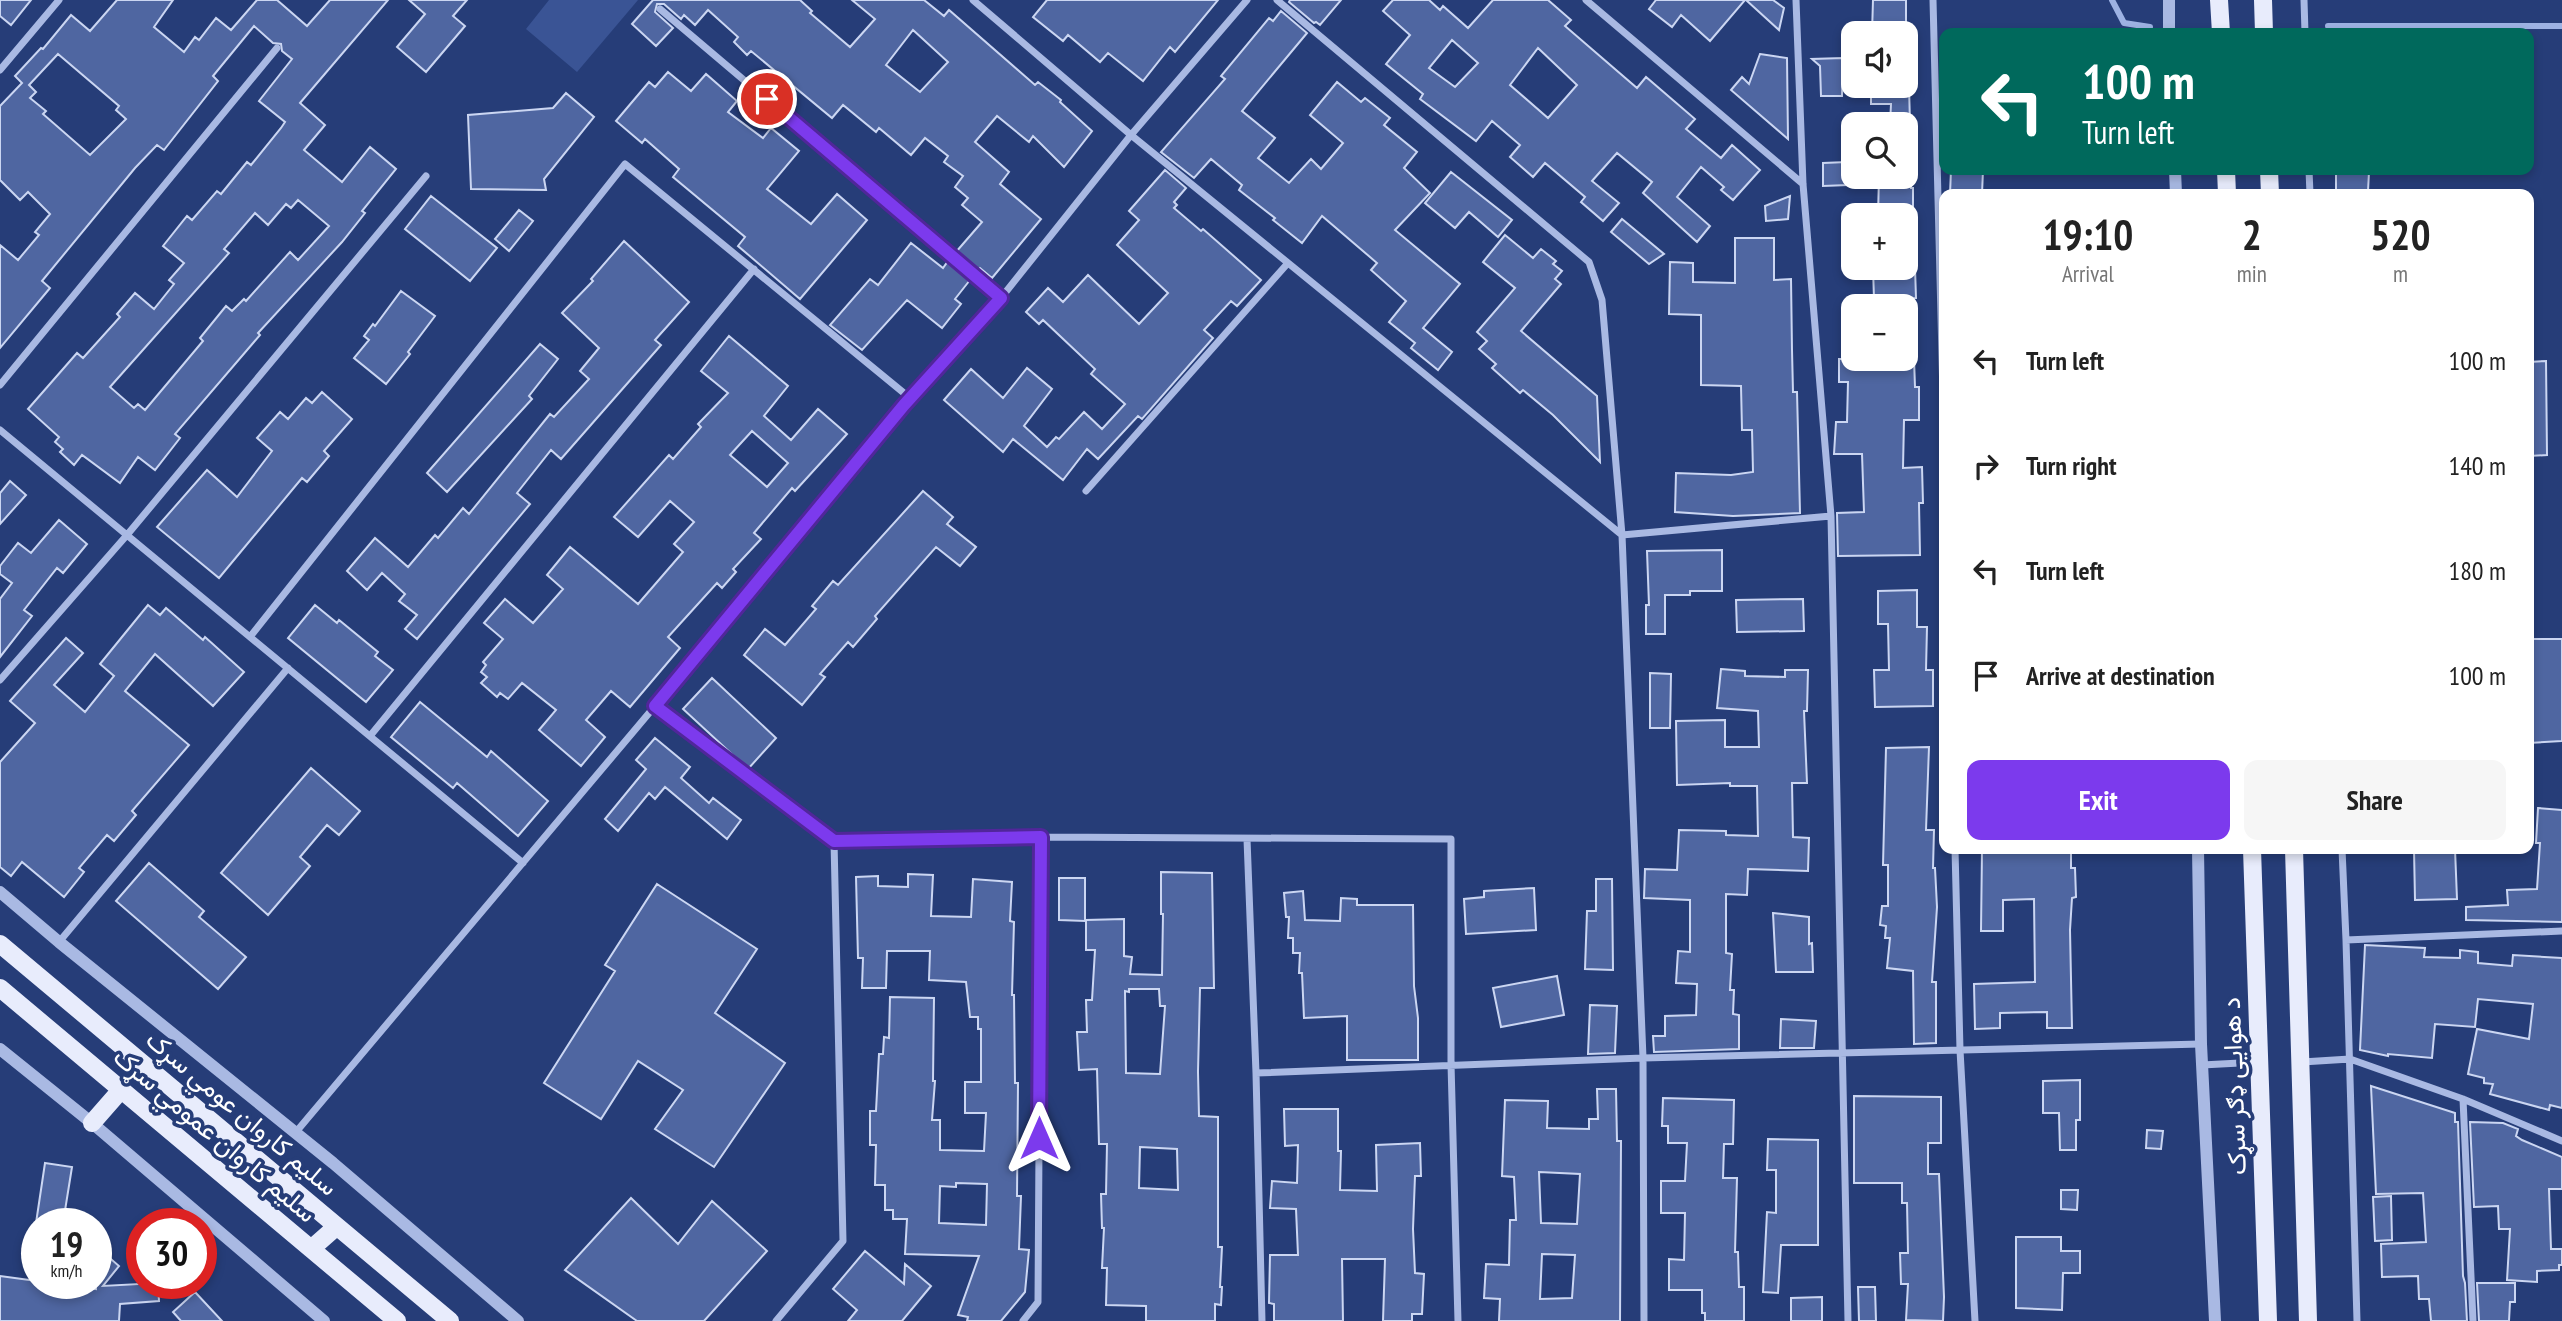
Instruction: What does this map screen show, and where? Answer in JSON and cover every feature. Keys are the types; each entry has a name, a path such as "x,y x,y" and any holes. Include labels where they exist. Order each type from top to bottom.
{"main road":[{"path":"2219,0 2221,28"},
{"path":"2263,0 2264,28"},
{"name":"د هوایی ډګر سړک","path":"2252,854 2268,1321"},
{"path":"2294,854 2308,1321"},
{"name":"سلیم کاروان عومي سړک","path":"0,944 450,1321"},
{"name":"سلیم کاروان عمومي سړک","path":"0,988 397,1321"},
{"path":"92,1123 120,1091"},
{"path":"311,1249 336,1227"}],"street":[{"path":"0,70 59,0"},
{"path":"973,0 1131,135 1622,535 1831,516"},
{"path":"296,1132 910,398 1001,298 1131,135 1247,0"},
{"path":"1278,0 1590,262 1602,300 1622,535 1643,1058 1644,1321"},
{"path":"1586,0 1803,184"},
{"path":"1796,0 1803,184 1831,516 1848,1321"},
{"path":"1933,0 1939,238"},
{"path":"2169,0 2169,28"},
{"path":"2304,0 2305,28"},
{"path":"660,9 1001,298"},
{"path":"0,385 277,48"},
{"path":"250,637 625,164 910,398"},
{"path":"0,680 127,535 426,176"},
{"path":"1086,491 1288,263"},
{"path":"370,736 754,269"},
{"path":"0,430 523,863"},
{"path":"59,943 288,668"},
{"path":"655,706 834,841 1041,837 1451,839 1451,1064 1458,1321"},
{"path":"1023,1321 1038,1302 1041,837"},
{"path":"1247,839 1262,1321"},
{"path":"776,1321 843,1241 834,841"},
{"path":"1955,854 1959,1050 1975,1321"},
{"path":"2198,854 2201,1044 2215,1321"},
{"path":"2342,854 2357,1321"},
{"path":"0,892 59,943 296,1132 518,1321"},
{"path":"2346,940 2562,930"},
{"path":"1256,1073 1643,1058 2201,1044"},
{"path":"0,1049 92,1123 324,1321"},
{"path":"2302,1062 2350,1059 2463,1099 2562,1141"},
{"path":"2202,1065 2260,1062"},
{"path":"2463,1099 2473,1321"}],"shaded area":[{"path":"549,0 638,0 577,72 526,29"}],"building":[{"path":"0,0 31,0 11,25 0,16"},
{"path":"117,0 173,0 154,27 184,52 195,37 199,40 216,18 231,30 257,0 277,0 307,26 330,0 388,0 300,103 325,125 304,150 342,182 370,147 396,169 362,211 365,213 342,242 258,333 260,335 175,434 180,438 155,470 138,457 120,483 82,455 74,465 60,452 63,449 55,442 59,437 28,409 77,353 83,358 120,317 117,314 135,293 154,309 174,284 169,280 184,263 163,246 187,216 192,220 217,191 221,194 247,162 251,165 281,128 285,122 259,101 292,59 282,51 281,44 273,43 254,26 213,76 218,81 164,150 157,145 135,168 42,281 50,288 0,348 0,245 18,260 39,235 35,232 50,214 28,192 20,200 0,180 0,106 22,83 15,76 41,48 43,49 71,15 90,31","holes":["58,54 119,106 116,110 126,119 90,155 43,114 46,111 30,98 36,92 29,85","298,200 329,226 298,260 290,252 246,301 244,299 232,311 226,306 200,338 203,341 145,410 138,404 134,408 110,387 229,253 224,249 255,213 268,225 286,204 291,208"]},
{"path":"409,0 467,0 453,16 465,26 426,72 397,47 425,14"},
{"path":"653,0 800,0 812,11 810,13 850,47 875,19 852,0 924,0 944,16 949,10 1035,85 1038,82 1061,100 1060,102 1092,131 1064,167 1033,136 1029,142 997,116 975,142 1009,172 1000,184 1041,219 992,278 956,252 982,222 962,205 968,198 955,187 963,176 944,162 948,156 925,138 911,155 879,128 876,132 843,105 832,118 751,51 747,55 734,42 738,37 708,10 695,25 684,15 681,19 664,4 657,4 655,12 673,28 656,46 632,24","holes":["913,30 948,62 920,92 886,65"]},
{"path":"1047,0 1218,0 1175,52 1170,47 1143,81 1108,53 1100,62 1068,35 1063,41 1033,17"},
{"path":"1341,0 1320,25 1314,23 1289,2"},
{"path":"1393,0 1429,0 1440,10 1443,6 1468,28 1493,0 1548,0 1571,20 1565,26 1637,88 1646,77 1695,119 1686,129 1721,158 1732,145 1760,170 1733,200 1721,190 1724,187 1701,167 1677,197 1710,226 1697,242 1643,193 1652,182 1617,153 1592,181 1619,203 1603,221 1581,202 1585,197 1545,163 1533,177 1510,157 1520,145 1492,121 1476,141 1420,99 1423,94 1386,64 1410,35 1383,11","holes":["1452,40 1478,63 1455,87 1429,68","1538,48 1577,85 1548,118 1510,85"]},
{"path":"1656,0 1745,0 1710,41 1681,15 1672,27 1649,9"},
{"path":"1746,0 1773,0 1784,8 1779,30"},
{"path":"1873,0 1906,0 1906,21 1872,21"},
{"path":"1281,11 1307,33 1242,111 1275,138 1258,158 1289,183 1311,159 1321,169 1343,143 1310,115 1337,82 1361,102 1365,98 1390,118 1384,125 1417,152 1404,168 1430,193 1395,230 1460,284 1423,328 1452,352 1438,370 1411,348 1415,343 1389,322 1406,301 1371,270 1377,263 1322,216 1302,243 1239,190 1242,185 1211,159 1194,178 1161,152 1225,79 1221,76 1269,18 1273,21"},
{"path":"1760,54 1787,58 1788,139 1731,90 1742,77 1749,84"},
{"path":"1841,58 1841,96 1821,96 1820,66 1812,59"},
{"path":"668,72 691,91 706,74 737,101 728,112 763,138 771,128 799,151 767,189 811,224 837,194 867,220 800,299 738,246 745,237 673,177 679,169 645,139 642,143 616,121 649,82 655,87"},
{"path":"566,93 594,117 544,179 546,190 471,189 468,115 553,108"},
{"path":"1871,98 1909,98 1910,112 1891,112 1891,104 1871,104"},
{"path":"1841,162 1841,185 1823,186 1823,163"},
{"path":"1165,170 1186,188 1174,202 1177,205 1174,208 1201,231 1203,229 1261,280 1237,306 1231,301 1204,330 1213,338 1142,419 1138,416 1098,459 1087,449 1063,480 1013,439 1003,452 944,400 971,369 1003,398 1027,368 1052,389 1024,426 1047,447 1056,437 1059,439 1084,412 1102,429 1125,404 1091,374 1095,369 1043,320 1039,324 1026,312 1048,288 1063,302 1088,275 1139,324 1168,293 1117,245 1139,220 1129,211"},
{"path":"1451,172 1512,220 1498,237 1469,212 1455,228 1425,203"},
{"path":"1951,175 1983,175 1982,189 1950,189"},
{"path":"2336,175 2369,175 2368,189 2336,189"},
{"path":"1879,189 1913,189 1913,203 1878,203"},
{"path":"431,196 497,248 470,281 405,229"},
{"path":"1790,196 1788,219 1766,221 1765,206"},
{"path":"519,210 533,221 509,251 495,239"},
{"path":"1622,219 1664,254 1649,264 1611,232"},
{"path":"1505,235 1533,258 1541,249 1556,261 1553,264 1562,271 1555,279 1561,284 1521,331 1597,396 1600,462 1553,415 1523,390 1520,393 1492,368 1496,364 1479,349 1487,341 1477,332 1515,288 1483,262"},
{"path":"1735,238 1774,238 1774,280 1791,279 1793,392 1797,392 1800,513 1733,516 1675,512 1676,473 1731,475 1753,472 1752,430 1742,430 1741,386 1701,385 1701,315 1669,314 1670,262 1693,263 1693,282 1735,283"},
{"path":"624,241 689,302 655,340 661,345 561,459 551,450 517,493 530,504 417,639 405,629 417,615 399,601 405,594 382,573 367,590 347,571 375,538 408,567 435,535 438,538 463,508 469,514 550,414 554,417 589,379 580,371 599,348 562,313 593,281 591,279"},
{"path":"911,243 943,268 948,261 970,280 955,299 961,304 942,328 907,300 862,350 830,325 870,279 878,285"},
{"path":"1873,280 1915,280 1916,294 1874,294"},
{"path":"401,291 435,316 386,384 354,358 369,340 364,336 373,324 375,326"},
{"path":"729,336 788,386 764,416 791,440 818,409 847,434 795,491 792,488 754,533 761,539 733,569 736,572 722,588 717,583 668,637 680,648 630,707 611,691 586,720 605,737 581,766 539,730 556,710 522,683 508,699 500,693 497,697 481,683 487,677 481,672 486,665 483,662 503,639 484,623 505,599 533,623 563,589 547,575 570,547 638,604 683,552 674,544 694,522 670,501 638,537 614,517 669,455 673,459 701,427 698,424 728,393 701,371","holes":["752,431 788,463 767,487 730,455"]},
{"path":"540,344 558,359 529,396 532,399 447,492 427,473"},
{"path":"1839,359 1841,371 1914,371 1915,387 1919,387 1919,420 1904,420 1903,468 1922,467 1923,503 1919,503 1920,555 1838,556 1837,513 1864,512 1862,454 1834,454 1836,422 1847,422 1848,382 1839,382"},
{"path":"2546,361 2547,455 2534,456 2534,362"},
{"path":"322,392 352,419 324,451 329,456 307,482 302,478 219,578 157,527 207,470 237,497 272,451 257,438 280,412 288,419 306,398 312,403"},
{"path":"10,481 26,495 0,524 0,493"},
{"path":"923,491 953,517 947,524 976,547 960,566 936,547 875,616 877,619 853,647 848,642 820,674 825,677 802,705 744,655 765,629 785,645 816,609 812,606 833,581 838,585"},
{"path":"59,520 87,544 63,573 57,568 24,610 32,616 0,657 0,599 12,583 0,574 0,566 18,543 31,553"},
{"path":"1722,550 1722,591 1690,591 1690,595 1665,595 1665,634 1646,634 1646,605 1649,605 1647,551"},
{"path":"1917,590 1917,627 1927,627 1926,670 1933,670 1933,706 1875,707 1874,670 1889,670 1888,624 1878,624 1878,591"},
{"path":"1803,599 1804,631 1737,632 1736,600"},
{"path":"148,605 160,615 166,608 203,640 205,637 244,672 213,706 155,654 125,691 189,745 132,811 136,815 114,841 107,835 79,868 84,872 64,897 22,862 11,876 0,867 0,762 35,723 10,701 66,638 83,653 54,685 85,712 114,676 100,664"},
{"path":"315,605 337,623 339,620 378,652 375,656 393,670 366,702 288,638"},
{"path":"2534,639 2562,639 2562,741 2534,743"},
{"path":"1721,669 1745,671 1745,676 1785,677 1785,670 1808,670 1807,711 1804,711 1807,783 1792,783 1793,837 1809,838 1808,871 1748,869 1747,895 1726,894 1726,953 1732,954 1730,990 1734,990 1733,1014 1739,1015 1739,1049 1654,1052 1653,1036 1665,1036 1665,1016 1696,1015 1697,984 1676,983 1678,951 1690,952 1690,900 1644,898 1645,869 1677,870 1679,830 1726,831 1726,835 1758,836 1757,786 1730,786 1730,783 1677,785 1676,721 1725,720 1725,747 1759,747 1758,711 1717,708"},
{"path":"1650,673 1671,674 1670,728 1650,728"},
{"path":"712,678 776,738 748,769 683,709"},
{"path":"420,702 487,757 491,751 548,801 518,836 457,783 453,788 391,737"},
{"path":"655,738 690,767 681,778 709,803 713,798 741,820 727,839 665,787 655,799 649,793 618,831 605,819 646,769 636,760"},
{"path":"1929,747 1926,830 1934,830 1933,868 1937,907 1932,982 1936,982 1936,1043 1914,1044 1913,971 1887,968 1890,938 1885,938 1886,926 1880,925 1882,906 1888,906 1888,865 1883,865 1886,748"},
{"path":"311,768 360,811 339,835 327,825 300,857 310,866 268,915 221,873"},
{"path":"2538,808 2562,810 2562,922 2466,920 2466,907 2508,905 2507,890 2537,889 2540,843 2536,843"},
{"path":"1982,854 2071,854 2071,868 2075,868 2076,897 2072,898 2070,930 2072,1028 2047,1028 2047,1012 2000,1013 2000,1028 1975,1029 1974,984 2035,982 2034,899 2003,900 2003,931 1981,931"},
{"path":"2414,854 2455,854 2457,899 2415,900"},
{"path":"149,863 204,911 199,917 246,957 218,989 116,901"},
{"path":"1161,872 1212,873 1214,988 1200,988 1198,1072 1199,1116 1218,1117 1218,1247 1222,1247 1222,1287 1221,1305 1215,1304 1215,1321 1146,1321 1146,1306 1106,1305 1107,1268 1102,1268 1104,1228 1101,1194 1106,1194 1107,1144 1099,1144 1097,1069 1079,1070 1077,1032 1087,1032 1086,1000 1092,1000 1095,950 1086,950 1086,920 1124,919 1124,956 1132,957 1130,974 1162,975","holes":["1129,989 1159,989 1160,1006 1165,1006 1160,1074 1126,1073 1125,991 1129,992","1140,1147 1177,1149 1178,1190 1139,1188"]},
{"path":"908,874 933,875 931,916 971,917 973,879 1012,882 1012,995 1015,1083 1018,1083 1017,1196 1021,1196 1019,1249 1029,1250 1025,1292 1001,1321 967,1321 968,1317 958,1315 979,1256 905,1254 907,1219 893,1219 893,1210 885,1210 885,1185 875,1185 876,1145 870,1145 870,1111 876,1111 879,1054 883,1054 884,1037 889,1038 890,997 934,998 935,1081 932,1120 940,1120 940,1150 984,1151 986,1113 965,1113 965,1082 981,1082 981,1029 978,1029 978,1017 970,1017 966,982 929,980 930,951 887,951 886,988 862,988 863,958 858,958 856,877 878,876 878,886 908,887","holes":["956,1183 987,1184 986,1225 939,1223 940,1186 956,1187"]},
{"path":"1059,878 1085,878 1085,921 1059,920"},
{"path":"1596,879 1612,879 1613,970 1585,969 1587,911 1596,911"},
{"path":"657,884 757,949 715,1013 785,1063 714,1167 655,1129 683,1090 638,1061 601,1119 544,1083 615,971 605,965"},
{"path":"1534,888 1536,930 1466,934 1464,899 1484,897 1484,891"},
{"path":"1303,891 1305,920 1340,921 1341,898 1357,899 1357,905 1413,905 1418,1060 1347,1060 1347,1016 1304,1018 1302,973 1299,973 1300,953 1293,953 1293,938 1288,938 1289,917 1286,917 1284,893"},
{"path":"1773,913 1809,917 1813,972 1776,972"},
{"path":"2365,945 2425,948 2424,957 2460,958 2460,950 2478,952 2478,963 2512,966 2513,955 2562,958 2562,1108 2550,1105 2549,1110 2490,1094 2493,1084 2484,1083 2484,1078 2468,1074 2477,1029 2529,1039 2533,1004 2478,999 2475,1027 2435,1024 2432,1058 2388,1056 2360,1050"},
{"path":"1557,976 1564,1015 1501,1027 1493,988"},
{"path":"1590,1005 1617,1006 1615,1053 1588,1054"},
{"path":"1781,1019 1816,1021 1814,1048 1780,1048"},
{"path":"2080,1080 2080,1120 2076,1120 2076,1150 2060,1150 2059,1113 2043,1113 2043,1081"},
{"path":"2371,1086 2455,1113 2455,1122 2458,1122 2467,1321 2431,1321 2429,1299 2419,1299 2418,1276 2382,1277 2381,1244 2426,1242 2423,1193 2376,1194"},
{"path":"1597,1089 1616,1089 1617,1141 1621,1141 1620,1321 1499,1321 1500,1299 1484,1298 1486,1264 1509,1265 1510,1220 1516,1220 1514,1177 1502,1176 1505,1100 1548,1101 1547,1128 1589,1129 1589,1119 1598,1119","holes":["1539,1172 1580,1174 1577,1224 1541,1223","1542,1254 1575,1255 1572,1298 1540,1299"]},
{"path":"1854,1096 1941,1097 1941,1143 1928,1143 1928,1174 1939,1174 1943,1321 1906,1320 1908,1284 1901,1284 1900,1253 1908,1253 1907,1203 1902,1203 1902,1183 1854,1183"},
{"path":"1663,1098 1734,1100 1733,1144 1724,1144 1723,1178 1737,1178 1735,1252 1738,1252 1739,1287 1744,1287 1744,1321 1705,1321 1705,1313 1702,1313 1702,1290 1669,1290 1669,1259 1684,1260 1685,1213 1661,1213 1661,1181 1685,1181 1687,1143 1668,1143 1668,1126 1662,1126"},
{"path":"1284,1109 1338,1109 1340,1190 1377,1191 1376,1145 1420,1143 1421,1176 1415,1176 1413,1229 1415,1273 1424,1274 1422,1314 1412,1314 1412,1321 1383,1321 1385,1259 1342,1259 1343,1321 1274,1321 1274,1304 1269,1303 1270,1255 1298,1255 1296,1209 1270,1208 1272,1181 1297,1183 1298,1145 1285,1146"},
{"path":"2470,1122 2503,1123 2518,1129 2516,1136 2522,1140 2562,1157 2562,1189 2549,1189 2551,1249 2562,1249 2562,1265 2559,1265 2559,1270 2537,1271 2537,1282 2507,1280 2510,1229 2499,1229 2498,1206 2474,1207"},
{"path":"2147,1130 2163,1131 2161,1149 2146,1148"},
{"path":"1768,1139 1818,1140 1818,1245 1781,1245 1778,1293 1763,1292 1767,1212 1776,1213 1776,1170 1767,1170"},
{"path":"45,1163 72,1167 65,1208 38,1208"},
{"path":"2061,1190 2078,1190 2077,1210 2061,1209"},
{"path":"2391,1196 2392,1240 2375,1241 2373,1197"},
{"path":"631,1198 678,1244 712,1201 767,1251 704,1321 637,1321 565,1270"},
{"path":"2016,1237 2061,1237 2061,1251 2080,1251 2080,1273 2063,1273 2062,1310 2016,1308"},
{"path":"865,1251 904,1284 905,1264 931,1286 902,1321 848,1321 857,1310 833,1289"},
{"path":"112,1260 119,1266 112,1275"},
{"path":"0,1276 21,1279 21,1299 112,1299 112,1286 126,1285 126,1299 159,1301 120,1304 119,1321 0,1321"},
{"path":"2477,1283 2515,1283 2515,1302 2510,1302 2509,1321 2479,1321"},
{"path":"1858,1287 1875,1287 1876,1321 1859,1321"},
{"path":"1822,1297 1822,1321 1791,1321 1791,1298"},
{"path":"187,1299 202,1299 222,1321 181,1321 173,1312"}],"waterway":[{"path":"2112,0 2124,23 2150,27"},
{"path":"2328,26 2562,26"}],"route":[{"path":"767,99 1001,298 904,405 655,706 834,841 1041,837 1039,1138"}]}
